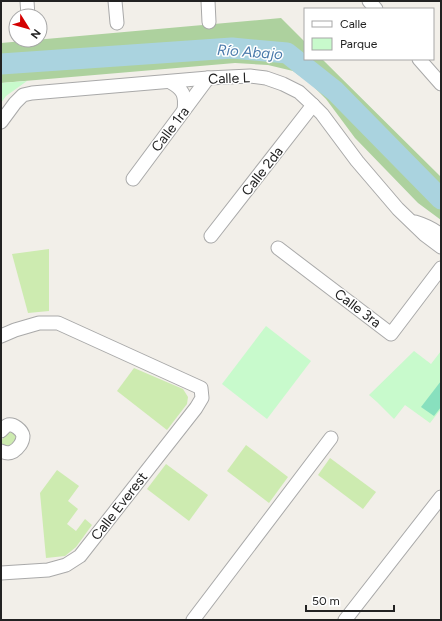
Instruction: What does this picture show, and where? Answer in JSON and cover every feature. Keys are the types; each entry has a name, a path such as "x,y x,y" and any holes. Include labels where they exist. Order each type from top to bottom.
{"street":[{"path":"115,1 117,23"},
{"path":"208,1 209,22"},
{"path":"420,60 441,84"},
{"name":"Calle L","path":"1,122 23,95 32,93 208,78 250,76 266,78 299,92 313,105 322,114 356,161 398,209 425,235 441,247"},
{"name":"Calle 1ra","path":"133,179 208,78"},
{"path":"170,82 178,86 183,93 186,101 184,110"},
{"name":"Calle 2da","path":"211,236 313,105"},
{"name":"Calle L","path":"409,220 429,227 441,235"},
{"name":"Calle 3ra","path":"278,248 391,334 441,268"},
{"name":"Calle Everest","path":"1,336 39,323 58,323 200,388 202,398 196,408 80,556 66,565 48,570 1,573"},
{"path":"1,431 8,425 16,427 20,430 23,438 22,442 11,453 1,451"},
{"path":"192,620 331,438"},
{"path":"345,620 441,497"}],"green space":[{"path":"281,18 304,41 304,60 323,60 441,177 441,220 418,203 355,138 326,99 311,84 293,71 268,65 235,63 1,83 1,43 8,42 8,48 48,48 48,39"},
{"path":"27,81 6,96 1,103 1,83"},
{"path":"49,249 49,311 28,313 12,254"},
{"path":"266,326 311,361 267,419 222,384"},
{"path":"414,351 431,364 441,351 441,409 430,423 405,405 394,419 369,395"},
{"path":"134,368 183,389 188,397 187,404 167,430 117,391"},
{"path":"441,381 441,407 434,416 421,407"},
{"path":"8,432 13,432 16,434 17,439 10,448 2,445 1,441"},
{"path":"246,445 288,477 269,503 227,471"},
{"path":"330,458 376,492 363,509 318,475"},
{"path":"166,464 208,495 189,521 147,489"},
{"path":"57,470 79,486 68,501 78,509 67,524 76,531 85,519 92,525 76,547 65,556 46,558 40,493"}],"waterway":[{"name":"Río Abajo","path":"1,64 232,48 287,53 335,91 441,199"}]}
